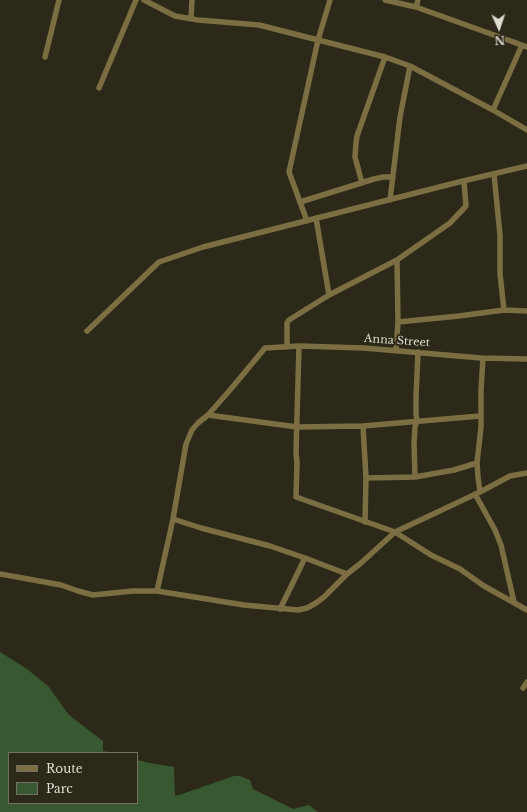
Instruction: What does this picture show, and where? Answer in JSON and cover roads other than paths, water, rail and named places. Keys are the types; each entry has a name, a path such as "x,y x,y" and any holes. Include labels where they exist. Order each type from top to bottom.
{"street":[{"path":"45,57 59,0"},
{"path":"99,88 136,0"},
{"path":"144,0 175,16 191,19 260,25 385,57 410,66 493,110 527,130"},
{"path":"191,19 192,0"},
{"path":"307,221 289,172 318,40 330,0"},
{"path":"385,0 416,7 524,46 493,110"},
{"path":"416,7 418,0"},
{"path":"362,182 355,157 357,136 385,57"},
{"path":"390,200 400,117 410,66"},
{"path":"87,331 159,262 203,247 527,166"},
{"path":"494,174 500,235 500,274 504,310"},
{"path":"300,202 362,182 383,177 393,177"},
{"path":"287,347 286,323 289,320 330,295 397,260 450,223 466,206 464,181"},
{"path":"316,218 330,295"},
{"path":"396,350 398,322 397,260"},
{"path":"398,322 504,310 527,311"},
{"path":"299,346 296,497 395,532 431,555 460,569 484,586 527,610"},
{"name":"Anna Street","path":"208,415 265,348 299,346 364,348 483,358 527,359"},
{"path":"415,477 414,443 417,421 416,397 418,352"},
{"path":"483,358 480,416 481,427 477,463 477,493 501,545 514,602"},
{"path":"157,591 173,519 186,444 192,430 208,415 297,427 363,426 480,416"},
{"path":"363,426 366,478 365,522"},
{"path":"366,478 415,477 454,470 477,463"},
{"path":"0,574 61,585 93,595 133,591 157,591 244,605 298,610 307,608 324,597 347,574 395,532 510,476 527,473"},
{"path":"173,519 270,546 347,574"},
{"path":"280,609 305,558"},
{"path":"523,688 527,682"}]}
